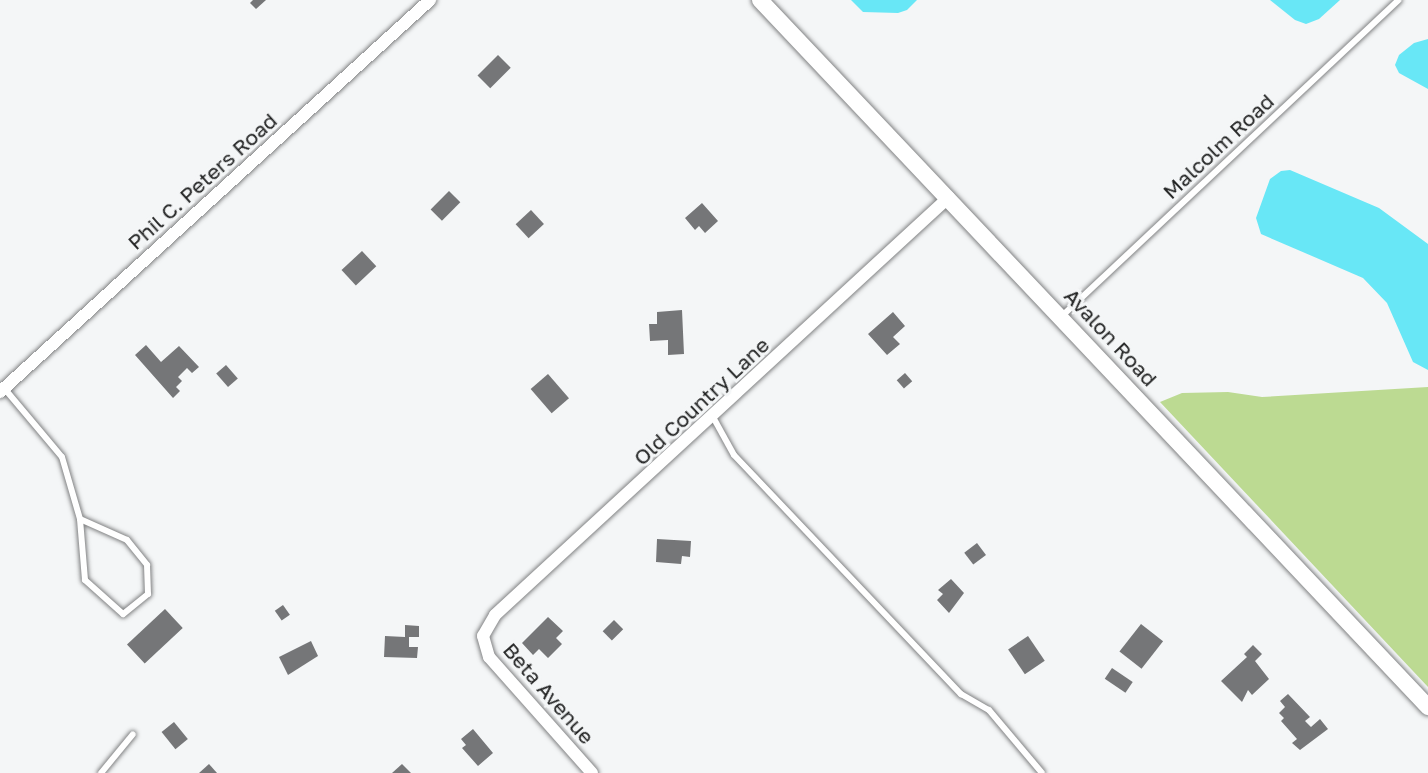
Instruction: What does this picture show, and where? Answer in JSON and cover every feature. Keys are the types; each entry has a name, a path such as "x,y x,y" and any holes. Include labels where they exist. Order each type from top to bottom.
{"main road":[{"name":"Avalon Road","path":"760,0 949,197 1428,707"}],"street":[{"name":"Phil C. Peters Road","path":"2,390 430,0"},
{"name":"Old Country Lane","path":"483,636 495,615 713,417 949,197"},
{"name":"Beta Avenue","path":"483,636 489,657 592,773"}],"lane":[{"name":"Malcolm Road","path":"1061,317 1399,0"},
{"path":"2,390 62,457 80,519 85,580 123,614 148,594 147,565 128,540 80,519"},
{"path":"713,417 734,455 961,694 989,710 1042,773"},
{"path":"101,773 133,734"}],"green space":[{"path":"1428,387 1428,687 1160,402 1182,393 1228,392 1262,397"}],"water":[{"path":"851,0 917,0 907,10 898,13 863,12"},
{"path":"1270,0 1340,0 1319,19 1306,24 1295,20"},
{"path":"1428,39 1428,89 1399,73 1395,65 1399,55 1414,43"},
{"path":"1290,170 1379,208 1428,244 1428,370 1413,362 1387,303 1363,278 1261,234 1256,218 1270,179 1281,171"}],"building":[{"path":"253,0 266,0 256,9 250,3"},
{"path":"498,55 511,68 490,88 477,76"},
{"path":"449,191 460,202 442,221 431,209"},
{"path":"702,203 718,221 705,233 699,226 695,230 685,218"},
{"path":"531,210 544,224 529,238 516,224"},
{"path":"362,251 376,266 356,285 342,270"},
{"path":"682,310 684,354 668,355 668,340 650,341 649,324 657,324 657,312"},
{"path":"893,312 905,326 893,337 900,344 887,355 868,334"},
{"path":"146,345 161,362 179,346 199,367 192,373 187,368 178,377 182,381 176,387 180,391 173,398 135,355"},
{"path":"226,365 238,379 228,387 216,374"},
{"path":"905,373 912,381 904,389 897,380"},
{"path":"548,374 569,398 552,413 531,389"},
{"path":"657,539 691,541 690,557 682,556 681,564 656,562"},
{"path":"977,543 986,555 973,565 964,553"},
{"path":"951,579 964,593 949,613 937,600 943,594 938,590"},
{"path":"283,605 290,615 282,621 275,611"},
{"path":"165,609 183,628 145,663 127,644"},
{"path":"548,617 563,631 556,638 562,644 548,658 539,649 533,655 522,643"},
{"path":"614,620 623,629 612,641 603,631"},
{"path":"1141,624 1163,641 1142,669 1119,652"},
{"path":"405,625 419,626 419,637 409,637 409,647 418,647 417,658 384,657 385,636 405,637"},
{"path":"1028,636 1045,661 1025,674 1008,649"},
{"path":"311,641 318,656 288,675 279,657"},
{"path":"1253,645 1262,654 1255,661 1269,679 1252,695 1248,690 1242,702 1221,681 1247,657 1244,654"},
{"path":"1112,668 1133,682 1125,693 1105,679"},
{"path":"1288,694 1310,717 1305,721 1311,727 1320,719 1328,729 1300,750 1292,743 1297,739 1281,721 1284,718 1279,713 1285,707 1280,701"},
{"path":"174,722 188,739 175,749 162,732"},
{"path":"473,729 493,753 478,766 462,748 466,745 461,739"},
{"path":"209,764 217,773 199,773"},
{"path":"402,764 411,773 392,773"}]}
